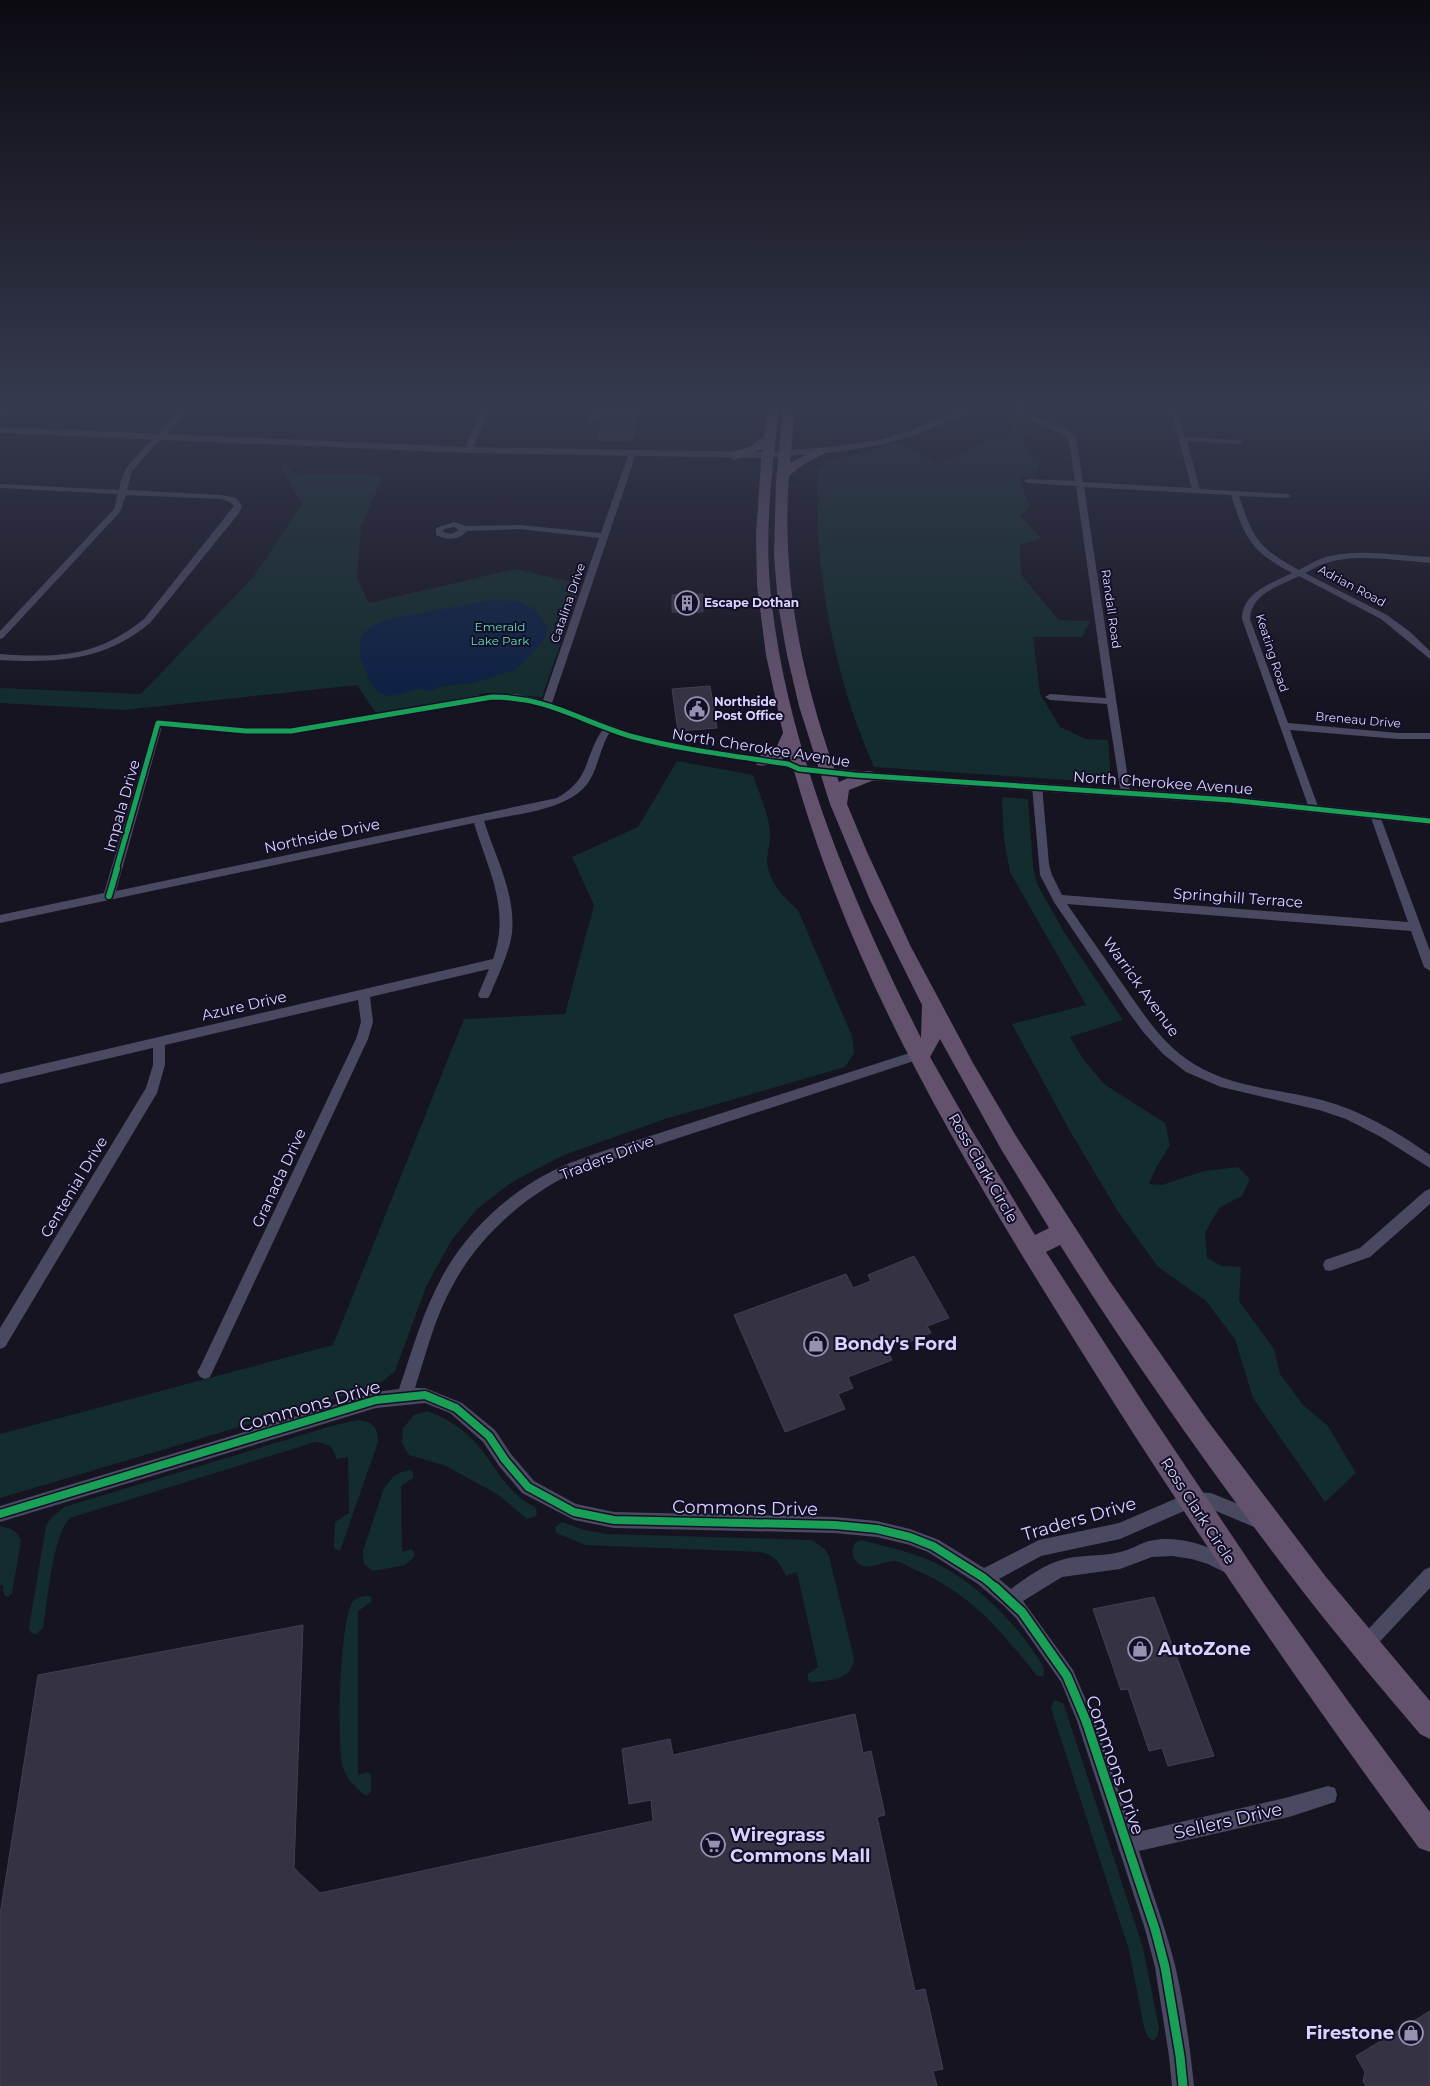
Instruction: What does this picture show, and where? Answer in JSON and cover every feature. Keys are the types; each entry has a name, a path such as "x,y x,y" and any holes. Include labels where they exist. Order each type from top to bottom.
{"highway":[{"name":"Ross Clark Circle","path":"763,506 761,540 766,607 773,656 800,769 822,837 840,883 919,1055 980,1166 1030,1249 1191,1500 1240,1574 1379,1770 1430,1837"},
{"path":"780,506 780,540 785,606 800,684 826,772 870,878 904,952 930,1002 1015,1156 1063,1232 1158,1373 1271,1527 1430,1724"},
{"path":"761,540 780,540"},
{"path":"766,607 785,606"},
{"path":"763,761 779,756 786,748 791,733"},
{"path":"838,804 841,787 868,776"},
{"path":"840,883 870,878"},
{"path":"919,1055 927,1049 931,1041 930,1002"},
{"path":"1030,1249 1063,1232"}],"street":[{"path":"0,636 117,510 118,506"},
{"path":"0,657 42,659 73,657 108,648 130,636 148,621 238,506"},
{"name":"Catalina Drive","path":"547,704 614,506"},
{"name":"Randall Road","path":"1083,506 1125,792"},
{"name":"Adrian Road","path":"1238,506 1247,533 1266,555 1384,617 1406,633 1430,656"},
{"path":"463,529 516,527 605,533"},
{"name":"Keating Road","path":"1314,808 1247,624 1246,614 1248,605 1254,597 1298,572 1323,561 1343,557 1430,560"},
{"name":"North Cherokee Avenue","path":"158,723 276,732 321,727 478,698 516,697 547,704 628,735 686,749 788,764 800,769"},
{"path":"1050,697 1112,701"},
{"name":"Impala Drive","path":"109,896 158,723"},
{"name":"Breneau Drive","path":"1284,726 1398,736 1430,736"},
{"name":"Northside Drive","path":"0,919 548,805 570,796 587,781 600,740 608,728"},
{"name":"North Cherokee Avenue","path":"628,735 638,743 673,754 787,771 800,769 868,776 1125,792 1430,820"},
{"name":"Warrick Avenue","path":"1037,786 1045,870 1058,899 1145,1026 1172,1055 1203,1075 1244,1090 1319,1105 1360,1119 1383,1131 1430,1162"},
{"path":"1375,815 1430,967"},
{"path":"478,819 506,913 506,932 484,994"},
{"name":"Springhill Terrace","path":"1058,899 1416,927"},
{"name":"Azure Drive","path":"0,1079 496,963"},
{"name":"Granada Drive","path":"205,1372 362,1039 367,1022 364,995"},
{"name":"Centenial Drive","path":"0,1342 152,1089 159,1065 159,1042"},
{"name":"Traders Drive","path":"405,1396 424,1338 448,1280 472,1245 500,1217 532,1191 563,1172 599,1158 919,1055"},
{"path":"1330,1265 1365,1253 1430,1195"},
{"name":"Commons Drive","path":"0,1514 376,1400 405,1396 425,1396 456,1408 477,1424 489,1436 505,1460 528,1487 574,1512 614,1520 835,1525 877,1530 910,1537 933,1546 984,1578 1010,1600 1022,1612 1067,1676 1086,1721 1165,1967 1180,2056 1183,2086"},
{"path":"1191,1500 1211,1502 1229,1507 1271,1527"},
{"name":"Traders Drive","path":"984,1578 1020,1556 1039,1548 1120,1531 1191,1500"},
{"path":"1010,1600 1046,1575 1069,1566 1130,1559 1151,1549 1196,1551 1219,1559 1240,1574"},
{"path":"1365,1645 1430,1576"},
{"name":"Sellers Drive","path":"1127,1844 1289,1807 1328,1795"}],"green space":[{"name":"Emerald Lake Park","path":"300,506 370,506 361,527 357,578 369,603 515,569 581,584 542,697 487,693 376,713 357,685 124,710 0,703 0,688 141,694 254,576"},
{"path":"818,506 1030,506 1020,516 1041,538 1020,545 1021,575 1059,620 1090,621 1082,637 1033,637 1040,694 1060,727 1086,739 1108,740 1111,783 874,767 854,716 839,664 823,585"},
{"path":"677,761 753,775 769,824 768,869 774,883 798,910 852,1036 854,1053 845,1067 665,1119 564,1155 512,1182 477,1209 451,1241 426,1287 395,1371 377,1386 0,1498 0,1434 333,1345 464,1019 565,1014 594,905 572,857 638,827"},
{"path":"1002,797 1028,799 1033,867 1037,884 1064,932 1123,1020 1070,1037 1083,1059 1104,1084 1165,1123 1170,1145 1149,1184 1162,1185 1204,1171 1238,1167 1250,1179 1242,1196 1219,1208 1205,1233 1207,1258 1222,1266 1241,1267 1239,1301 1274,1349 1280,1374 1303,1405 1328,1426 1356,1473 1325,1502 1253,1398 1235,1339 1205,1300 1158,1267 1117,1210 1070,1131 1012,1024 1086,1005 1010,872 1004,839"},
{"path":"427,1411 455,1425 473,1439 510,1488 535,1507 536,1516 527,1519 497,1494 446,1466 409,1455 402,1443 403,1428 414,1415"},
{"path":"359,1420 374,1426 378,1442 340,1551 334,1548 335,1522 349,1513 348,1457 336,1459 332,1448 323,1443 315,1442 70,1518 64,1527 55,1553 43,1628 36,1634 31,1633 29,1628 46,1526 50,1519 64,1507 335,1425"},
{"path":"410,1470 413,1472 413,1478 401,1486 402,1552 412,1549 415,1556 405,1565 373,1571 364,1564 363,1551 384,1488 393,1477"},
{"path":"562,1522 584,1530 606,1534 812,1540 825,1549 829,1556 854,1658 852,1666 845,1675 839,1678 812,1683 808,1680 808,1674 818,1667 797,1572 786,1576 779,1563 770,1555 761,1552 586,1545 556,1533 555,1527"},
{"path":"0,1526 13,1530 18,1534 21,1541 12,1593 8,1597 4,1595 3,1585 0,1585"},
{"path":"861,1540 922,1557 964,1580 994,1605 1020,1633 1042,1664 1043,1676 1037,1676 1010,1643 967,1600 933,1578 896,1561 869,1566 860,1565 854,1559 852,1552 855,1543"},
{"path":"369,1596 372,1598 371,1602 358,1611 358,1775 368,1772 371,1775 371,1792 366,1796 352,1783 343,1767 340,1735 340,1684 348,1614 355,1599"},
{"path":"1054,1700 1063,1703 1067,1714 1143,1948 1159,2028 1157,2037 1153,2041 1148,2037 1144,2027 1129,1950 1051,1708"}],"water":[{"path":"495,600 522,602 536,611 548,628 544,640 516,670 473,683 443,686 430,691 418,689 388,696 374,688 361,661 360,649 361,639 374,626 396,618"}],"building":[{"name":"Escape Dothan","path":"703,594 703,612 672,612 672,595"},
{"name":"Northside Post Office","path":"710,686 717,728 678,731 672,689"},
{"name":"Bondy's Ford","path":"914,1256 949,1318 927,1326 931,1333 904,1344 901,1338 884,1344 892,1360 848,1377 853,1388 838,1394 845,1409 785,1432 734,1315 846,1274 853,1288 871,1281 868,1275"},
{"name":"AutoZone","path":"1154,1597 1214,1756 1168,1766 1162,1748 1149,1751 1128,1689 1121,1690 1093,1609"},
{"name":"Wiregrass Commons Mall","path":"303,1625 294,1868 320,1893 653,1821 651,1800 629,1804 622,1749 670,1739 673,1755 855,1714 863,1753 871,1751 885,1815 877,1817 915,1991 925,1989 943,2069 933,2071 937,2086 0,2086 0,1915 38,1675"},
{"name":"Firestone","path":"1430,2011 1430,2086 1366,2086 1363,2081 1365,2072 1356,2056"}],"cycle path":[{"path":"109,896 158,723 246,731 291,731 492,697 516,697 547,704 628,735 677,748 788,764 799,769 855,775 1230,800 1430,821"},
{"path":"0,1514 376,1400 425,1395 456,1408 477,1424 489,1436 505,1460 528,1487 574,1512 614,1520 835,1525 877,1529 910,1537 933,1546 984,1578 1010,1600 1022,1612 1067,1676 1086,1721 1155,1929 1165,1967 1180,2056 1183,2086"}],"place":[{"name":"Escape Dothan","path":"687,603"},
{"name":"Northside Post Office","path":"697,709"},
{"name":"Bondy's Ford","path":"816,1344"},
{"name":"AutoZone","path":"1140,1649"},
{"name":"Wiregrass Commons Mall","path":"713,1845"},
{"name":"Firestone","path":"1411,2033"}]}
